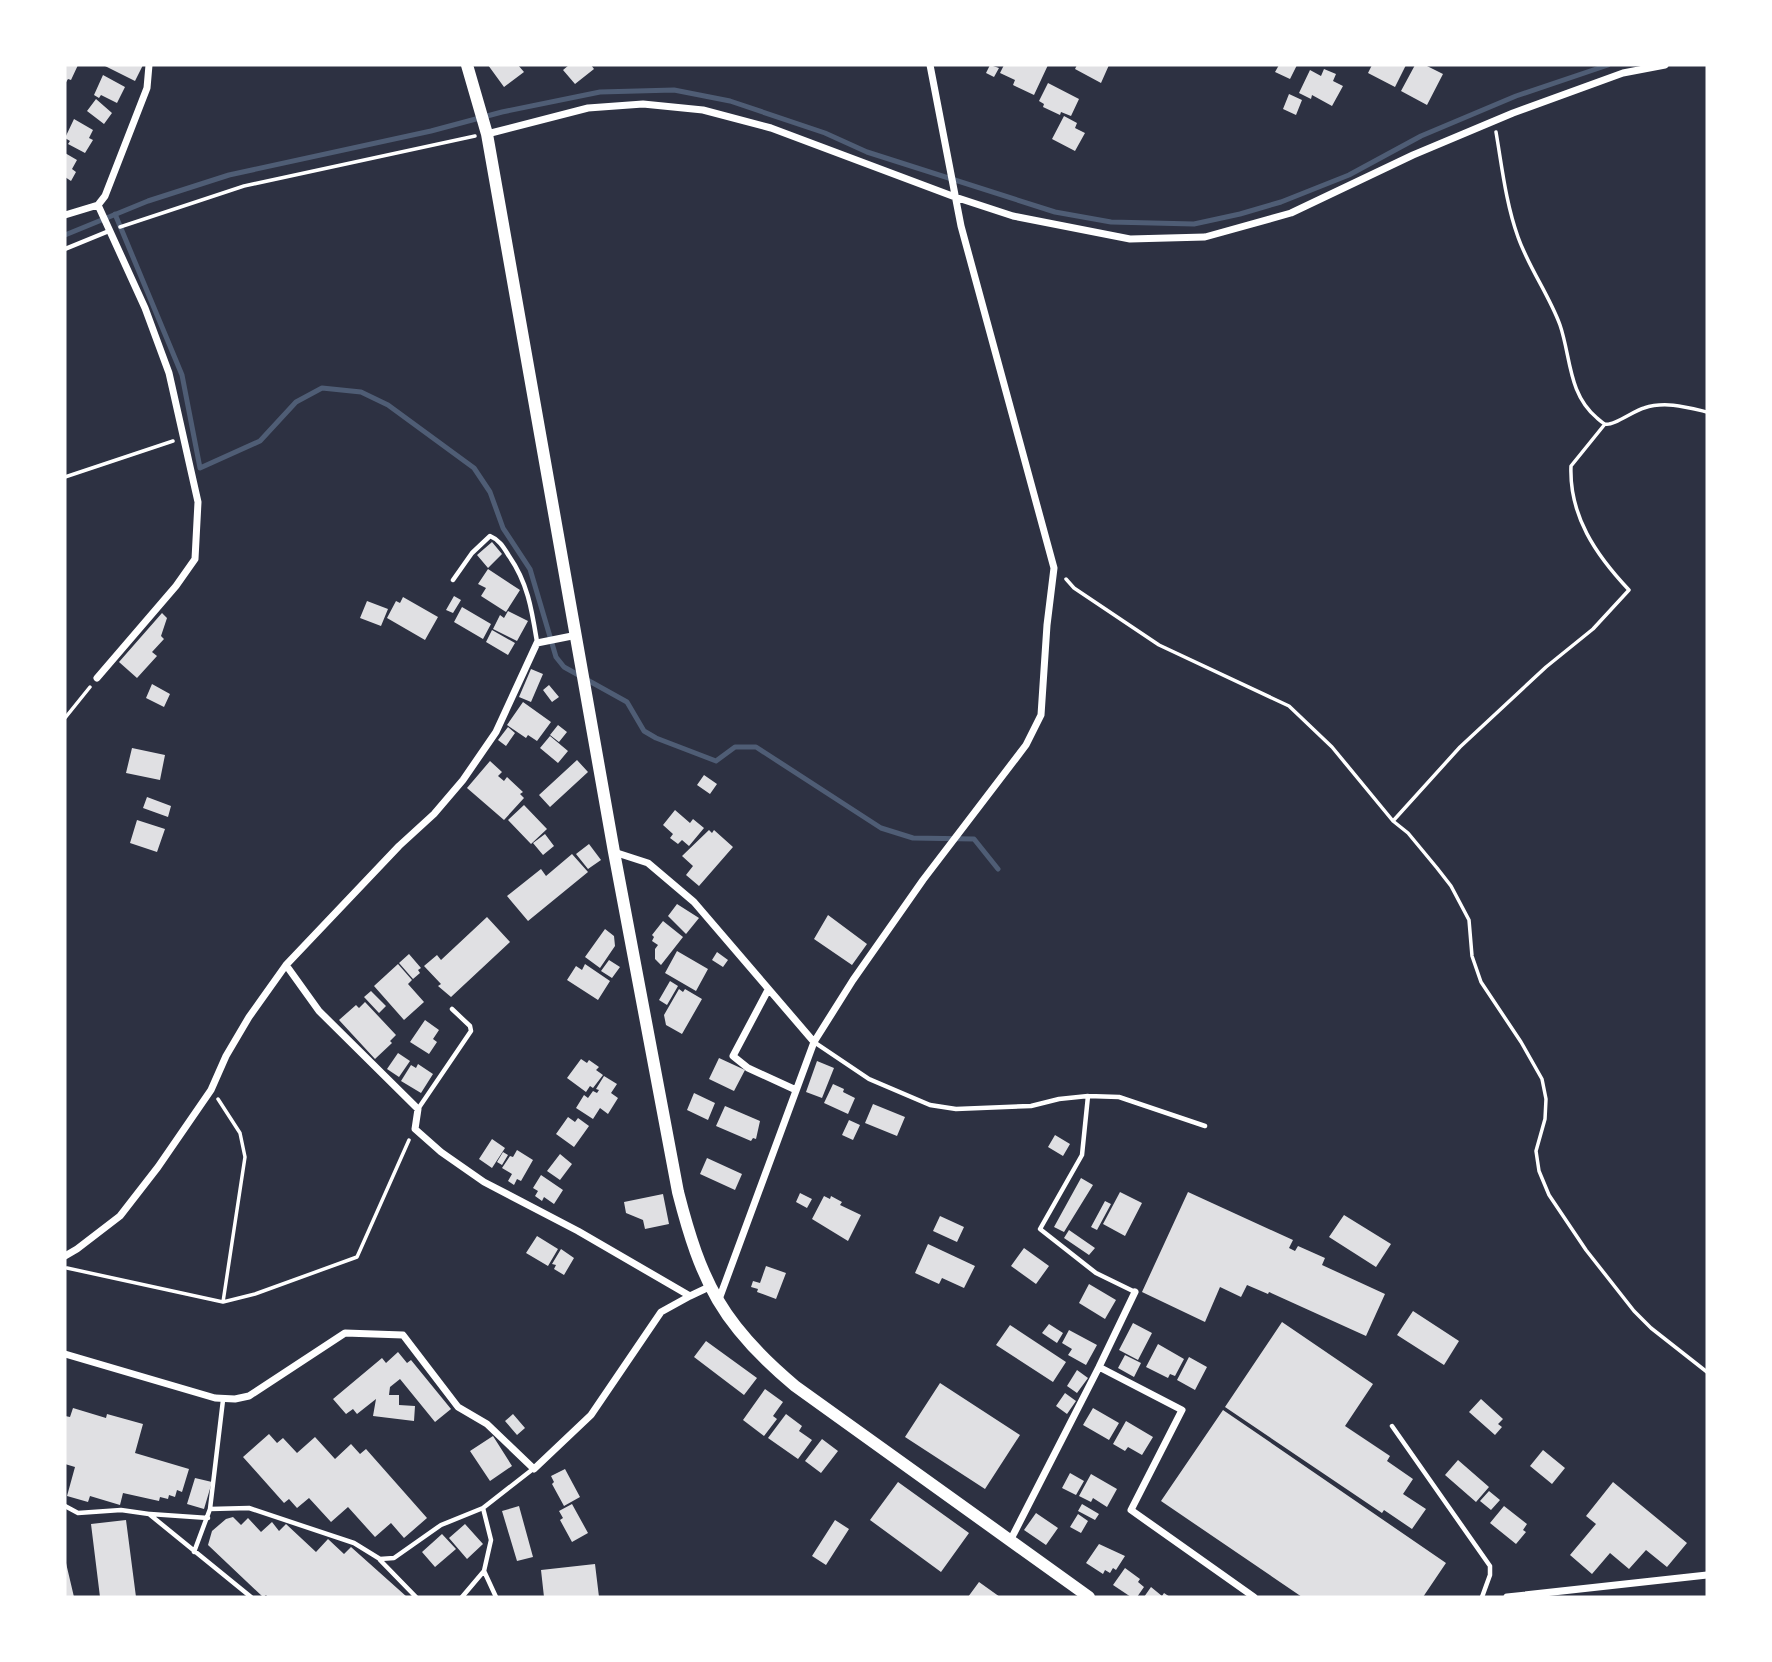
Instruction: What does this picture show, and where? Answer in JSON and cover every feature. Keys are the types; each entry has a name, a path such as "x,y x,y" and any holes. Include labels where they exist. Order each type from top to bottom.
{"main road":[{"path":"467,65 487,132 614,852 678,1192 692,1246 718,1303 765,1362 1089,1597"}],"street":[{"path":"65,215 98,205 105,196 147,88 149,65"},
{"path":"718,1303 814,1042 839,999 923,880 1001,782 1026,746 1041,715 1054,568 955,197 930,65"},
{"path":"487,132 588,108 643,104 703,110 771,128 1013,216 1130,239 1205,237 1291,213 1494,120 1623,73 1665,65"},
{"path":"97,678 176,586 195,559 198,502 169,373 124,257 98,205"},
{"path":"65,1256 120,1216 158,1167 211,1090 232,1046 286,965 399,846 434,814 463,780 496,732 537,643 577,635"},
{"path":"614,852 648,863 694,902 814,1042"},
{"path":"286,965 319,1011 418,1109 415,1129 441,1152 484,1182 578,1231 690,1296"},
{"path":"768,990 733,1056 748,1068 796,1090"},
{"path":"65,1354 223,1400 249,1396 345,1333 403,1335 458,1407 487,1424 534,1469 591,1415 662,1312 709,1287"},
{"path":"1010,1541 1135,1292"},
{"path":"1099,1367 1182,1410 1131,1510 1254,1597"},
{"path":"1507,1597 1707,1575"}],"lane":[{"path":"65,249 110,231"},
{"path":"453,580 472,553 490,536 497,539 521,572 528,590 537,643"},
{"path":"418,1109 471,1031 470,1026 452,1009"},
{"path":"814,1042 869,1079 930,1105 956,1109 1031,1106 1059,1098 1119,1097 1205,1126"},
{"path":"1088,1096 1082,1155 1040,1229 1096,1273 1135,1292"},
{"path":"194,1552 211,1509 223,1400"},
{"path":"1392,1426 1490,1566 1490,1575 1482,1597"},
{"path":"380,1559 394,1558 441,1525 483,1508 534,1469"},
{"path":"65,1506 78,1513 121,1510 208,1518"},
{"path":"211,1509 249,1508 354,1543 380,1559 416,1597"},
{"path":"462,1597 484,1572 491,1541 483,1508"},
{"path":"149,1514 251,1597"},
{"path":"484,1572 496,1597"}],"path":[{"path":"1494,120 1518,237 1560,325 1569,370 1578,393 1590,412 1605,424 1611,425 1642,408 1655,405 1668,404 1707,412"},
{"path":"110,231 244,187 487,132"},
{"path":"1392,821 1460,747 1546,667 1593,629 1629,590 1605,564 1572,500 1571,466 1605,424"},
{"path":"65,477 185,437"},
{"path":"1054,568 1074,588 1159,645 1289,706 1332,747 1392,821 1408,833 1437,868 1469,920 1472,956 1481,982 1542,1079 1546,1099 1545,1119 1535,1150 1539,1171 1549,1195 1586,1250 1634,1311 1674,1348 1707,1372"},
{"path":"65,718 97,678"},
{"path":"211,1090 226,1108 240,1133 245,1157 223,1302"},
{"path":"65,1268 223,1302 255,1294 358,1257 415,1129"}],"building":[{"path":"65,65 78,65 71,80 68,79 65,84"},
{"path":"103,65 143,65 135,81"},
{"path":"488,65 518,65 524,72 504,87"},
{"path":"569,65 591,65 594,69 575,84 563,70"},
{"path":"990,65 999,68 994,77 986,73"},
{"path":"1004,65 1048,65 1034,95 1013,85 1015,80 1000,73"},
{"path":"1077,65 1109,65 1101,83 1075,69"},
{"path":"1279,65 1297,65 1290,79 1275,72"},
{"path":"1372,65 1406,65 1395,87 1368,73"},
{"path":"1415,65 1425,65 1443,74 1427,105 1401,91"},
{"path":"1324,69 1336,74 1333,81 1343,86 1332,106 1312,95 1311,99 1299,93 1310,70 1321,76"},
{"path":"103,75 125,87 117,103 101,95 99,98 94,95"},
{"path":"1048,83 1079,99 1071,116 1061,112 1060,115 1043,107 1044,104 1039,101"},
{"path":"1289,94 1302,100 1296,115 1283,109"},
{"path":"96,99 112,113 104,124 87,111"},
{"path":"1064,116 1077,123 1075,128 1085,133 1075,151 1052,139"},
{"path":"74,119 93,130 89,138 93,140 85,153 68,144 70,141 65,138"},
{"path":"65,153 77,160 72,169 76,172 71,181 65,177"},
{"path":"492,542 502,554 488,568 477,555"},
{"path":"488,569 520,590 506,612 481,596 486,588 478,584"},
{"path":"454,596 461,600 453,613 446,610"},
{"path":"403,597 438,617 425,640 387,618 396,601 400,603"},
{"path":"367,601 388,609 381,626 360,618"},
{"path":"462,607 491,624 483,639 454,622"},
{"path":"508,611 528,621 517,641 493,629 500,615 504,618"},
{"path":"162,613 167,618 161,636 164,639 152,652 157,656 137,678 119,662"},
{"path":"492,630 515,643 508,655 486,642"},
{"path":"531,669 543,674 531,702 519,697"},
{"path":"152,684 170,694 164,707 146,698"},
{"path":"549,685 559,697 552,702 543,690"},
{"path":"523,702 551,722 537,741 528,735 526,738 507,725"},
{"path":"558,725 567,732 559,742 550,735"},
{"path":"508,727 515,733 506,746 498,740"},
{"path":"550,736 568,751 558,763 540,748"},
{"path":"132,748 165,755 160,780 126,773"},
{"path":"577,760 588,772 550,807 539,795"},
{"path":"490,761 502,772 498,776 504,781 507,777 523,792 520,794 524,798 504,820 467,788"},
{"path":"704,775 717,784 710,794 697,785"},
{"path":"147,797 171,806 168,817 143,808"},
{"path":"524,805 547,829 531,844 508,820"},
{"path":"675,810 690,823 693,819 704,828 689,846 682,840 678,844 670,838 673,834 663,825"},
{"path":"137,820 165,829 157,852 130,843"},
{"path":"709,830 712,833 714,830 733,847 699,886 686,875 693,866 682,856"},
{"path":"545,834 554,846 543,855 533,843"},
{"path":"589,844 601,860 588,869 576,854"},
{"path":"572,854 588,872 528,921 507,896 541,869 546,876"},
{"path":"677,904 699,918 686,934 668,916"},
{"path":"828,915 867,944 852,965 814,939"},
{"path":"487,917 510,942 451,997 438,986 441,984 424,966 437,955 441,960"},
{"path":"663,921 683,937 661,965 655,959 658,945 652,941 652,935"},
{"path":"605,929 614,936 615,946 600,968 585,957"},
{"path":"677,951 708,969 696,991 665,973"},
{"path":"717,952 728,960 723,967 712,960"},
{"path":"409,954 421,968 418,970 420,973 413,979 399,963"},
{"path":"609,960 620,967 612,978 601,971"},
{"path":"398,964 412,980 408,984 424,1002 404,1020 374,986"},
{"path":"585,964 610,981 598,1000 567,980 576,966 582,970"},
{"path":"670,981 678,986 667,1005 659,1000"},
{"path":"679,989 683,992 685,989 702,999 682,1034 666,1025 664,1015"},
{"path":"371,991 386,1006 379,1013 364,997"},
{"path":"365,1002 396,1035 390,1041 392,1043 375,1059 339,1020 356,1005 359,1008"},
{"path":"425,1020 439,1030 433,1039 437,1042 429,1054 410,1042"},
{"path":"398,1053 410,1061 399,1077 387,1069"},
{"path":"719,1058 745,1070 734,1091 709,1079"},
{"path":"581,1059 587,1063 589,1060 599,1067 596,1070 603,1075 593,1088 590,1086 586,1092 567,1078"},
{"path":"817,1061 834,1068 822,1098 806,1092"},
{"path":"418,1064 433,1074 421,1093 401,1081 411,1065 416,1068"},
{"path":"604,1076 617,1084 611,1093 618,1098 608,1114 600,1108 593,1119 576,1108 584,1095 588,1098 593,1091 597,1093 599,1090 596,1089"},
{"path":"833,1084 855,1098 848,1114 824,1103"},
{"path":"694,1093 715,1103 708,1120 687,1110"},
{"path":"873,1104 905,1117 897,1136 865,1123"},
{"path":"725,1106 760,1121 756,1139 751,1141 716,1126"},
{"path":"568,1117 575,1122 578,1118 589,1126 574,1147 556,1134"},
{"path":"849,1120 860,1125 853,1140 842,1135"},
{"path":"1055,1135 1070,1144 1063,1156 1048,1147"},
{"path":"492,1139 505,1148 492,1168 479,1159"},
{"path":"517,1150 533,1160 521,1181 517,1179 514,1185 508,1181 512,1174 502,1168"},
{"path":"503,1152 508,1155 502,1165 497,1162"},
{"path":"560,1154 572,1164 560,1180 547,1171"},
{"path":"707,1158 742,1174 735,1190 700,1174"},
{"path":"541,1175 563,1190 554,1204 544,1197 542,1201 535,1196 538,1191 533,1188"},
{"path":"1081,1178 1093,1185 1064,1232 1054,1227"},
{"path":"1120,1192 1142,1203 1125,1236 1103,1224"},
{"path":"1188,1192 1293,1240 1289,1248 1295,1251 1298,1246 1325,1258 1322,1265 1385,1294 1366,1336 1269,1292 1268,1294 1247,1285 1241,1297 1220,1287 1205,1322 1142,1292"},
{"path":"800,1193 812,1199 807,1208 796,1202"},
{"path":"663,1194 669,1224 645,1229 643,1220 626,1213 624,1202"},
{"path":"824,1196 830,1199 831,1196 842,1202 840,1205 861,1215 848,1241 812,1219"},
{"path":"1105,1201 1111,1204 1097,1230 1091,1227"},
{"path":"1344,1215 1391,1244 1376,1267 1329,1237"},
{"path":"940,1216 964,1227 957,1242 933,1231"},
{"path":"1069,1230 1095,1248 1089,1255 1064,1238"},
{"path":"537,1236 558,1249 548,1266 526,1253"},
{"path":"928,1244 975,1266 964,1288 942,1278 939,1284 915,1273"},
{"path":"1024,1248 1049,1266 1036,1284 1011,1266"},
{"path":"561,1249 574,1258 564,1275 554,1269 556,1265 552,1264"},
{"path":"766,1266 786,1273 776,1299 751,1287 753,1281 760,1283"},
{"path":"1089,1284 1116,1300 1105,1319 1079,1303"},
{"path":"1413,1311 1459,1341 1444,1365 1397,1335"},
{"path":"1282,1322 1373,1384 1345,1426 1390,1456 1387,1461 1413,1479 1403,1494 1426,1509 1412,1529 1384,1510 1382,1513 1225,1407"},
{"path":"1133,1323 1152,1333 1138,1360 1119,1350"},
{"path":"1049,1324 1063,1333 1057,1343 1042,1333"},
{"path":"1010,1325 1066,1362 1053,1382 996,1345"},
{"path":"1069,1330 1097,1345 1086,1365 1068,1355 1072,1349 1062,1343"},
{"path":"706,1341 757,1378 744,1395 694,1357"},
{"path":"1158,1344 1184,1359 1175,1376 1170,1374 1168,1378 1146,1367"},
{"path":"398,1352 407,1363 411,1360 451,1409 435,1422 400,1379 390,1387 389,1395 399,1395 399,1405 415,1406 414,1421 373,1416 376,1399 357,1414 353,1409 346,1414 333,1399 382,1358 386,1363"},
{"path":"1125,1355 1141,1363 1134,1377 1118,1368"},
{"path":"1189,1357 1207,1367 1195,1390 1177,1380"},
{"path":"1077,1370 1088,1378 1077,1393 1067,1386"},
{"path":"940,1383 1020,1435 985,1489 905,1437"},
{"path":"765,1389 783,1402 773,1416 777,1419 764,1436 743,1420"},
{"path":"1065,1393 1076,1401 1067,1414 1056,1406"},
{"path":"1481,1399 1503,1419 1498,1424 1502,1427 1495,1435 1469,1412"},
{"path":"73,1408 106,1418 107,1414 143,1424 135,1453 189,1469 182,1492 177,1490 175,1497 160,1497 159,1501 123,1493 120,1505 90,1496 88,1502 67,1496 75,1467 65,1464 65,1416 70,1417"},
{"path":"1093,1408 1119,1423 1109,1440 1083,1425"},
{"path":"1223,1410 1446,1563 1423,1597 1302,1597 1161,1501"},
{"path":"513,1414 525,1428 517,1435 505,1421"},
{"path":"786,1414 802,1426 799,1431 812,1440 798,1459 768,1438"},
{"path":"1126,1421 1153,1437 1142,1455 1128,1447 1125,1451 1113,1444"},
{"path":"269,1434 277,1443 283,1438 297,1453 315,1437 335,1459 351,1444 360,1454 366,1449 427,1518 404,1538 391,1523 375,1537 348,1507 331,1522 309,1498 297,1508 289,1499 284,1503 243,1457"},
{"path":"493,1436 512,1466 490,1481 470,1451"},
{"path":"822,1439 838,1451 821,1473 805,1461"},
{"path":"1543,1450 1565,1468 1552,1484 1530,1466"},
{"path":"1458,1460 1489,1487 1476,1502 1445,1475"},
{"path":"565,1469 580,1497 564,1506 552,1484 554,1482 551,1476"},
{"path":"1070,1473 1084,1481 1076,1495 1062,1488"},
{"path":"1091,1474 1117,1489 1107,1507 1093,1498 1091,1502 1079,1496"},
{"path":"195,1478 212,1482 204,1509 187,1504"},
{"path":"898,1482 969,1533 941,1572 870,1520"},
{"path":"1613,1482 1687,1543 1667,1567 1646,1550 1629,1569 1610,1553 1592,1574 1570,1555 1596,1524 1586,1516"},
{"path":"1489,1491 1500,1500 1491,1510 1480,1501"},
{"path":"572,1504 588,1533 572,1542 560,1520 563,1518 559,1511"},
{"path":"1082,1504 1099,1514 1095,1520 1078,1511"},
{"path":"519,1506 533,1557 517,1561 502,1511"},
{"path":"1504,1506 1527,1524 1523,1530 1526,1532 1516,1544 1490,1523"},
{"path":"1036,1513 1058,1528 1046,1545 1024,1530"},
{"path":"1078,1514 1088,1521 1081,1533 1070,1527"},
{"path":"233,1517 241,1525 248,1518 261,1532 272,1522 279,1531 286,1524 316,1552 328,1539 344,1554 351,1547 407,1597 263,1597 208,1545 212,1531 226,1519"},
{"path":"126,1520 136,1597 100,1597 91,1524"},
{"path":"835,1520 849,1529 826,1565 812,1556"},
{"path":"465,1524 483,1544 467,1559 449,1538"},
{"path":"442,1534 456,1549 435,1567 422,1552"},
{"path":"1099,1544 1125,1556 1116,1570 1113,1568 1110,1573 1105,1570 1103,1574 1086,1563"},
{"path":"66,1563 74,1597 65,1597"},
{"path":"595,1564 599,1597 544,1597 541,1570"},
{"path":"1125,1568 1140,1579 1138,1582 1144,1587 1137,1597 1131,1597 1113,1585"},
{"path":"979,1582 1000,1597 968,1597"},
{"path":"1151,1587 1162,1596 1164,1593 1170,1597 1144,1597"}],"waterway":[{"path":"65,235 148,201 229,175 600,92 674,90 730,101 825,133 867,152 1055,212 1111,222 1194,224 1281,202 1349,175 1421,136 1516,96 1608,65"},
{"path":"115,214 182,375 200,468 260,441 296,402 322,388 361,392 388,405 474,468 490,492 503,528 530,569 556,657 564,667 627,702 644,731 716,761 735,747 756,747 881,828 913,838 974,839 998,869"}]}
